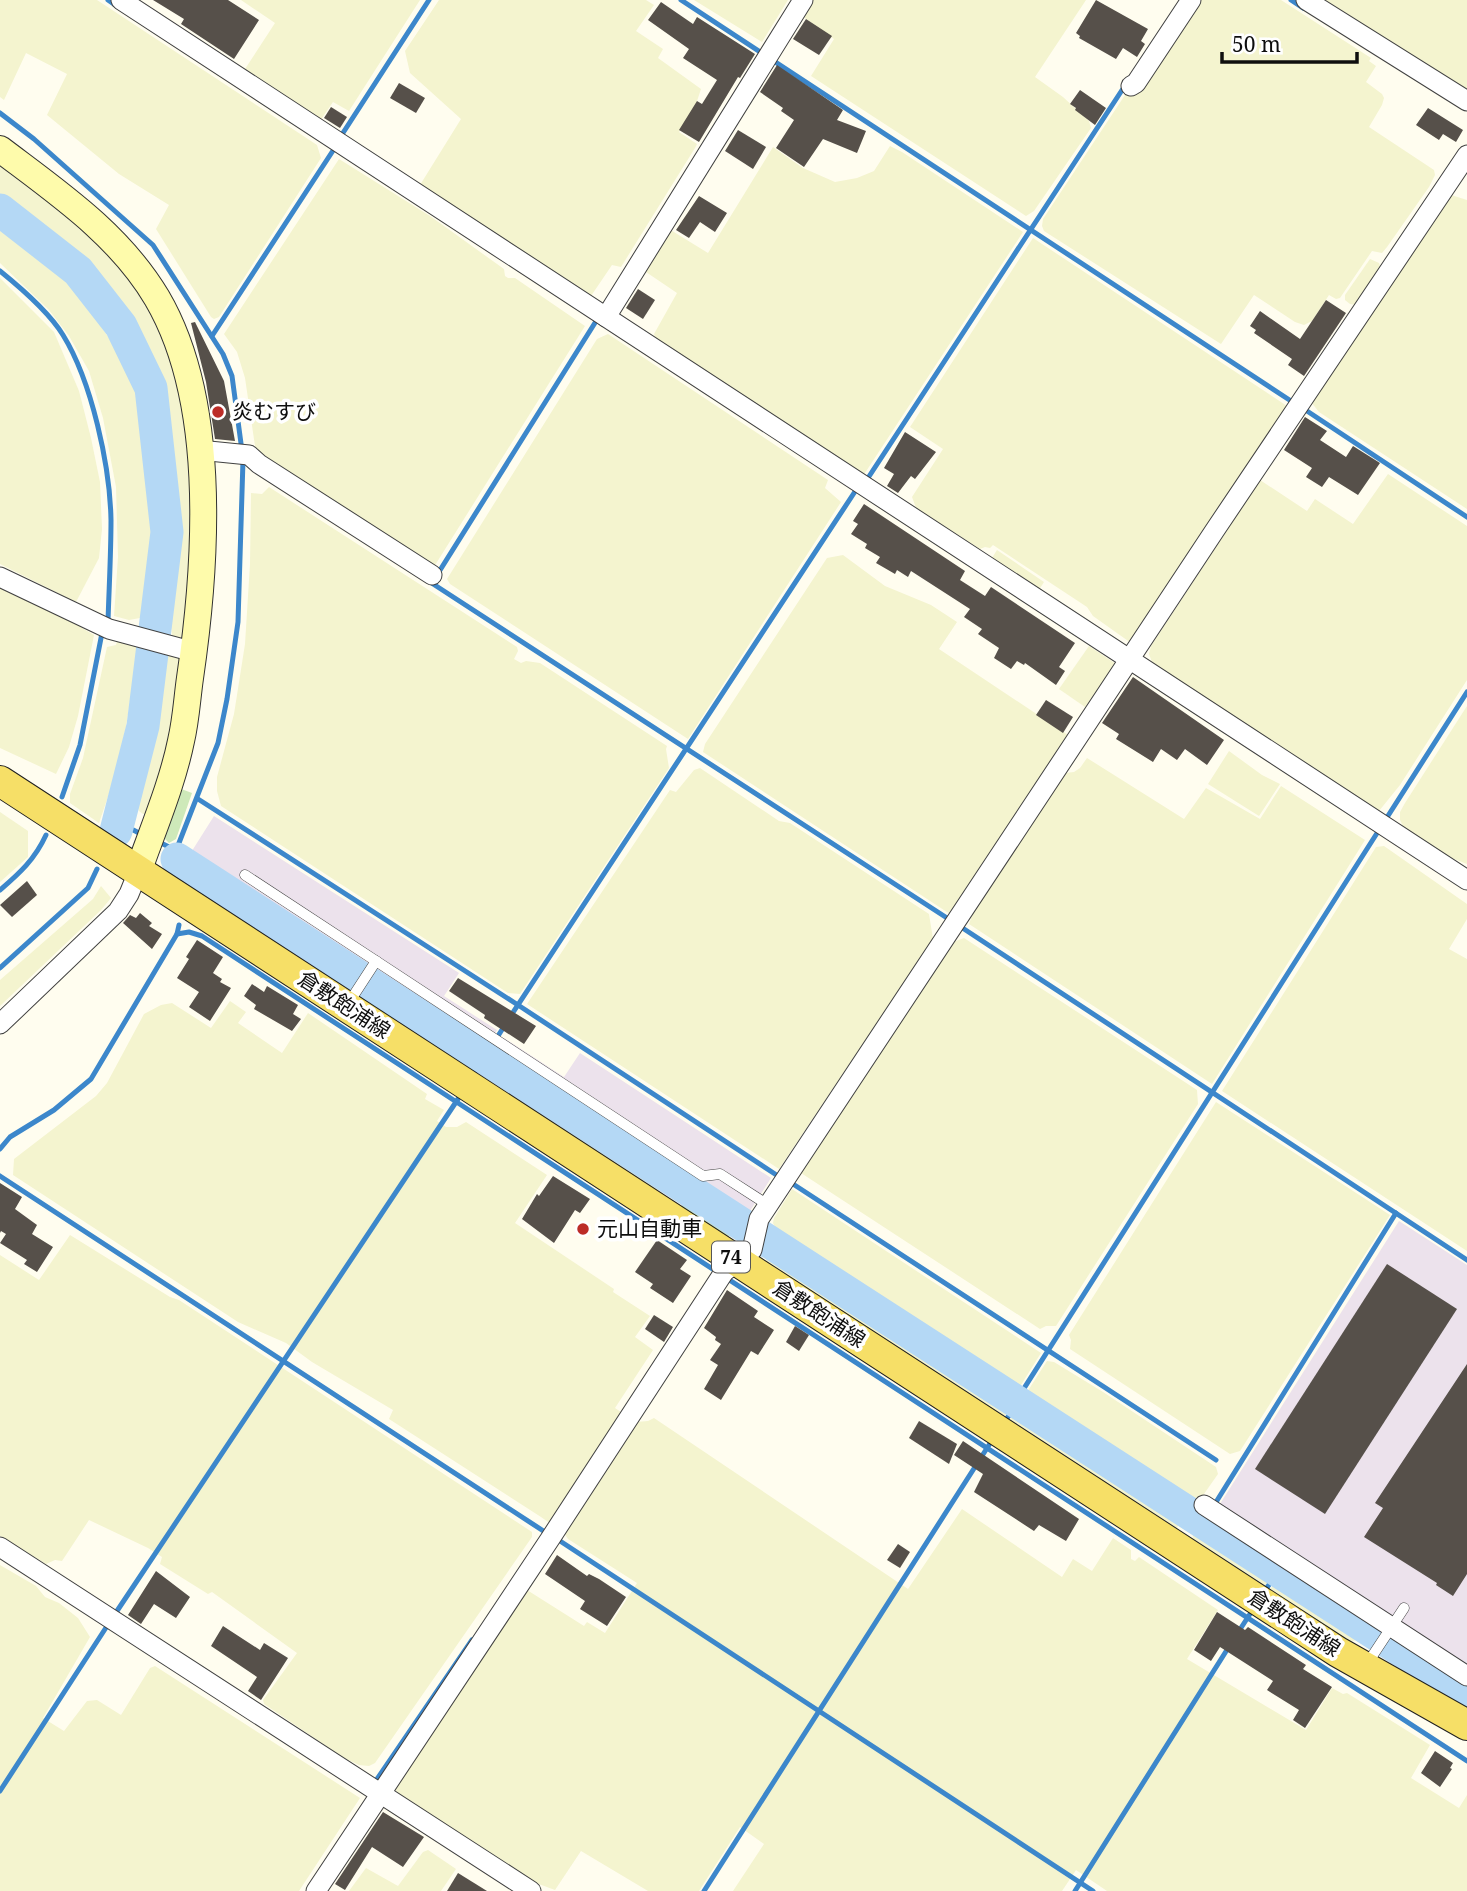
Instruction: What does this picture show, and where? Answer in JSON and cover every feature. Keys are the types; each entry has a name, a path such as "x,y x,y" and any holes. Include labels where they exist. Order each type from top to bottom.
{"main road":[{"name":"倉敷飽浦線","path":"0,780 138,872 353,996 738,1256 1315,1637 1372,1657 1467,1725"}],"street":[{"path":"121,0 1467,880"},
{"path":"606,317 803,0"},
{"path":"1131,86 1136,83 1191,0"},
{"path":"1306,0 1467,101"},
{"path":"0,149 95,223 118,246 156,296 172,325 185,360 192,392 200,450 204,553 181,741 129,894 118,911 0,1024"},
{"path":"316,1891 376,1794 738,1256 768,1205 1467,155"},
{"path":"200,450 242,454 432,575"},
{"path":"0,577 100,625 194,652"},
{"path":"1209,1508 1389,1630 1467,1676"},
{"path":"0,1547 376,1794 531,1891"}],"lane":[{"path":"245,875 703,1176 720,1174 768,1205"},
{"path":"353,996 376,961"},
{"path":"1372,1657 1404,1608"}],"shaded area":[{"path":"214,816 459,973 444,996 497,1030 488,1045 190,854"},
{"path":"504,1038 564,1077 580,1053 771,1178 750,1211 748,1219 525,1073 527,1068 497,1048"},
{"path":"1399,1221 1467,1265 1467,1669 1218,1507"}],"green space":[{"path":"0,0 97,0 317,145 321,158 219,317 211,317 156,229 169,205 119,174 47,115 67,74 26,53 4,100 0,97"},
{"path":"241,0 420,0 349,111 333,102 320,121 245,69 275,23"},
{"path":"439,0 646,0 654,5 636,31 663,49 658,58 701,89 696,104 679,132 697,144 695,148 621,267 612,265 591,296 420,185 461,119 410,73 405,51"},
{"path":"694,0 788,0 762,42"},
{"path":"812,0 1086,0 1035,77 1063,97 1089,121 1091,128 1034,211 1026,216 811,76 834,39 802,16"},
{"path":"1201,0 1281,0 1371,58 1369,61 1376,66 1366,82 1384,98 1369,127 1434,170 1435,175 1382,253 1372,251 1340,298 1329,295 1312,321 1304,325 1295,322 1254,295 1221,344 1044,231 1042,226 1043,219 1127,92 1145,86"},
{"path":"1323,0 1467,0 1467,93"},
{"path":"890,146 1023,232 863,476 656,341 654,334 677,293 643,270 669,229 708,253 773,147 803,168 835,182 857,178 874,171"},
{"path":"339,159 430,216 504,269 505,276 515,278 585,326 432,570 263,461 255,446 245,378 237,352 224,334"},
{"path":"0,164 71,218 98,244 124,272 161,329 183,401 189,466 191,530 182,643 173,640 171,627 167,626 177,535 165,398 158,371 108,290 84,263 0,195"},
{"path":"1448,194 1467,200 1467,509 1319,412 1311,402"},
{"path":"0,227 45,261 79,293 130,370 137,394 151,532 143,614 140,618 129,620 114,616 118,557 116,487 103,418 89,371 69,336 49,310 0,263"},
{"path":"1033,238 1287,406 1131,643 1093,616 1087,607 993,545 980,549 916,508 912,497 943,449 910,427"},
{"path":"1370,259 1379,263 1381,269 1356,305 1350,304 1345,300 1345,295"},
{"path":"0,278 54,332 79,391 91,438 100,482 102,529 99,558 76,602 0,564"},
{"path":"608,334 828,480 825,488 841,502 688,739 450,584 447,579 597,339"},
{"path":"1388,474 1467,526 1467,680 1400,785 1379,811 1373,810 1158,668 1149,654 1151,646 1260,480 1307,511 1315,499 1353,524"},
{"path":"269,487 517,647 514,659 521,663 540,663 667,746 669,768 520,994 508,993 221,806 217,777 234,714 245,644 251,493 262,494"},
{"path":"997,550 1044,582 1037,593 990,561"},
{"path":"843,555 885,586 931,605 957,622 939,649 1068,735 950,914 703,752 705,744 827,558"},
{"path":"0,583 78,622 82,628 94,635 78,716 69,747 56,774 0,748"},
{"path":"118,638 138,649 126,727 112,785 99,823 70,803 70,794 83,758 107,647 116,645"},
{"path":"1089,646 1116,664 1085,707 1059,689"},
{"path":"170,650 181,653 170,744 147,814 143,814 135,800 152,732 161,662 167,660"},
{"path":"1467,706 1467,864 1449,857 1404,828 1400,812"},
{"path":"1229,751 1262,775 1280,784 1259,816 1208,784"},
{"path":"1087,758 1184,819 1206,788 1260,819 1281,786 1365,840 1212,1084 969,924 973,913 1065,773 1080,768"},
{"path":"700,768 779,821 790,823 929,914 933,939 779,1169 527,1004 670,790 676,792 694,770"},
{"path":"176,787 192,793 176,839 169,843 162,836"},
{"path":"0,812 28,831 28,857 0,882"},
{"path":"1384,846 1467,904 1467,919 1449,949 1467,959 1467,1251 1222,1091 1376,847"},
{"path":"202,882 304,949 297,961 193,893"},
{"path":"101,886 111,898 101,910 0,1006 0,980 93,899"},
{"path":"964,938 1197,1090 1198,1104 1056,1326 1040,1329 801,1173 953,942"},
{"path":"230,1001 246,1012 238,1023 282,1053 308,1013 427,1094 425,1099 444,1110 437,1121 446,1127 457,1127 466,1122 547,1175 515,1223 650,1316 635,1337 653,1350 615,1408 636,1422 654,1418 908,1589 962,1509 1062,1577 1073,1559 1092,1571 1113,1538 1131,1550 1131,1559 1135,1561 1139,1557 1218,1610 1187,1659 1306,1730 1332,1688 1343,1694 1347,1693 1430,1745 1411,1778 1459,1808 1467,1795 1467,1891 1107,1891 1076,1870 1062,1891 733,1891 764,1844 740,1827 699,1891 648,1891 581,1851 555,1890 528,1880 398,1794 395,1789 527,1590 584,1626 587,1622 605,1633 637,1583 389,1419 393,1410 312,1362 286,1343 238,1322 13,1175 14,1159 96,1096 107,1083 144,1014 161,1005 172,1003 211,1028"},
{"path":"408,1017 479,1061 471,1073 402,1027 400,1023"},
{"path":"483,1065 663,1183 655,1194 477,1075"},
{"path":"1216,1102 1390,1215 1240,1451 1230,1454 1070,1349 1069,1335"},
{"path":"792,1189 1041,1353 1021,1385 1014,1385 776,1229 774,1218"},
{"path":"687,1197 724,1219 741,1235 735,1237 719,1233 679,1210"},
{"path":"70,1235 179,1300 532,1532 532,1537 375,1763 369,1766 359,1765 344,1758 264,1704 263,1700 297,1653 212,1592 208,1594 160,1564 162,1557 148,1548 89,1520 62,1561 55,1560 46,1564 0,1536 0,1255 39,1280"},
{"path":"764,1244 1012,1405 1003,1419 766,1262"},
{"path":"1047,1361 1054,1362 1103,1392 1216,1467 1218,1474 1199,1501 1196,1499 1192,1504 1030,1396 1027,1393"},
{"path":"1017,1410 1177,1515 1179,1524 1174,1533 1008,1423"},
{"path":"1197,1527 1271,1577 1263,1589 1192,1543"},
{"path":"0,1565 36,1586 45,1597 59,1603 78,1618 90,1637 43,1718 64,1731 87,1701 97,1700 121,1715 150,1668 155,1666 360,1798 299,1891 0,1891"},
{"path":"1276,1580 1364,1637 1348,1643 1268,1593"},
{"path":"1392,1653 1467,1700 1467,1712 1396,1671"},
{"path":"428,1850 456,1869 441,1891 349,1891 366,1868 398,1886 423,1852"}],"building":[{"path":"153,0 228,0 259,20 234,59 181,24 184,19"},
{"path":"1096,0 1148,29 1141,41 1145,44 1137,57 1123,48 1116,59 1079,38 1076,33"},
{"path":"661,2 693,24 697,17 755,54 699,142 679,130 697,101 702,104 717,80 683,58 689,49 648,20"},
{"path":"806,19 832,36 819,55 793,39"},
{"path":"777,65 843,110 837,120 866,131 857,153 823,139 804,167 776,148 794,120 781,111 783,108 760,92"},
{"path":"399,83 425,98 416,113 390,98"},
{"path":"1080,90 1106,108 1095,125 1070,104"},
{"path":"331,107 347,117 340,128 324,118"},
{"path":"1428,108 1463,130 1456,142 1443,134 1439,140 1416,125"},
{"path":"738,130 766,147 753,169 725,151"},
{"path":"699,196 727,213 715,232 700,222 689,238 676,230"},
{"path":"638,289 655,300 643,319 626,308"},
{"path":"1326,300 1346,313 1304,376 1288,365 1292,359 1254,333 1256,330 1250,326 1260,311 1300,339"},
{"name":"炎むすび","path":"195,322 224,381 235,441 215,439 206,382 191,323"},
{"path":"1305,417 1327,431 1320,440 1346,457 1353,446 1380,463 1358,495 1329,477 1322,487 1306,477 1312,468 1284,450"},
{"path":"905,432 936,452 915,479 911,476 898,493 887,486 894,474 884,468"},
{"path":"864,504 965,571 960,580 985,596 991,587 1075,643 1059,667 1065,671 1056,685 1025,663 1024,665 1017,661 1011,669 994,658 999,648 978,634 982,629 964,617 970,609 911,571 908,577 897,570 895,574 876,563 880,557 865,548 867,544 851,534 858,524 853,521"},
{"path":"1133,677 1224,740 1207,765 1185,749 1177,760 1161,749 1153,762 1116,739 1119,734 1102,723"},
{"path":"1046,700 1073,717 1063,733 1036,715"},
{"path":"27,881 37,895 12,917 0,905"},
{"path":"140,913 152,923 149,926 162,934 152,949 123,923 130,915 136,918"},
{"path":"197,940 223,957 213,973 222,979 220,982 231,988 210,1021 189,1007 199,992 177,978"},
{"path":"458,978 536,1026 524,1044 449,991"},
{"path":"252,984 264,992 267,986 298,1005 293,1014 301,1019 292,1031 254,1009 256,1005 244,996"},
{"path":"553,1176 590,1199 580,1213 575,1210 554,1243 522,1219 537,1194 539,1196"},
{"path":"0,1183 22,1197 15,1209 37,1225 32,1234 53,1247 37,1272 24,1264 27,1260 0,1243 6,1234 1,1231 0,1233"},
{"path":"657,1240 687,1260 680,1269 691,1276 673,1303 650,1288 653,1284 635,1272"},
{"path":"1387,1264 1457,1309 1325,1514 1255,1469"},
{"path":"727,1290 758,1311 754,1317 774,1330 758,1355 751,1351 721,1400 704,1389 718,1365 710,1360 721,1344 704,1328"},
{"path":"654,1315 673,1327 664,1342 645,1329"},
{"path":"795,1326 809,1335 799,1351 786,1342"},
{"path":"1467,1364 1467,1574 1453,1596 1364,1537 1383,1508 1375,1503"},
{"path":"919,1421 957,1444 949,1464 909,1438"},
{"path":"963,1441 1079,1519 1066,1541 1039,1525 1034,1531 974,1492 983,1474 954,1455"},
{"path":"898,1544 910,1552 900,1568 887,1560"},
{"path":"557,1555 587,1576 589,1574 599,1579 626,1597 607,1626 580,1609 585,1601 545,1574"},
{"path":"156,1571 190,1597 176,1618 154,1604 141,1624 128,1615"},
{"path":"1217,1612 1245,1630 1248,1627 1306,1665 1303,1669 1332,1687 1305,1728 1293,1720 1299,1710 1267,1690 1273,1681 1220,1647 1211,1661 1194,1650"},
{"path":"223,1626 260,1650 264,1643 288,1658 261,1700 248,1691 257,1677 211,1646"},
{"path":"1435,1751 1453,1763 1440,1787 1421,1773"},
{"path":"383,1812 424,1837 403,1867 372,1847 345,1890 335,1884"},
{"path":"458,1873 487,1891 447,1891"}],"waterway":[{"path":"108,0 118,7"},
{"path":"341,136 429,0"},
{"path":"681,0 1291,401"},
{"path":"1291,0 1303,8"},
{"path":"868,478 1126,84"},
{"path":"0,113 34,139 153,245 223,354 232,376 242,451"},
{"path":"212,336 336,146"},
{"path":"0,210 78,271 121,326 151,388 167,532 143,726 116,831"},
{"path":"0,271 57,326 73,354 91,400 103,450 110,498 108,622"},
{"path":"437,575 598,318"},
{"path":"1304,409 1467,517"},
{"path":"177,859 177,848 218,743 227,699 238,622 243,460"},
{"path":"510,1017 856,490"},
{"path":"427,580 947,918"},
{"path":"62,797 80,745 102,633"},
{"path":"1386,819 1467,692"},
{"path":"198,799 778,1176"},
{"path":"118,822 139,833"},
{"path":"1016,1401 1379,830"},
{"path":"0,890 26,865 46,835"},
{"path":"163,844 177,851"},
{"path":"177,859 1467,1693"},
{"path":"0,968 88,888 97,869"},
{"path":"188,890 197,873"},
{"path":"0,1149 10,1137 54,1110 91,1079 177,934 179,925"},
{"path":"961,927 1467,1260"},
{"path":"177,934 189,932 202,936 1467,1761"},
{"path":"475,1072 505,1025"},
{"path":"115,1614 458,1099"},
{"path":"0,1176 548,1534"},
{"path":"793,1184 1216,1460"},
{"path":"1203,1523 1396,1213"},
{"path":"1005,1421 1018,1403"},
{"path":"704,1891 989,1445"},
{"path":"557,1539 1093,1891"},
{"path":"1266,1589 1278,1572"},
{"path":"1239,1631 1250,1614"},
{"path":"0,1791 109,1623"},
{"path":"373,1785 472,1640"},
{"path":"1075,1891 1230,1645"}],"place":[{"name":"炎むすび","path":"218,412"},
{"name":"元山自動車","path":"583,1229"}]}
